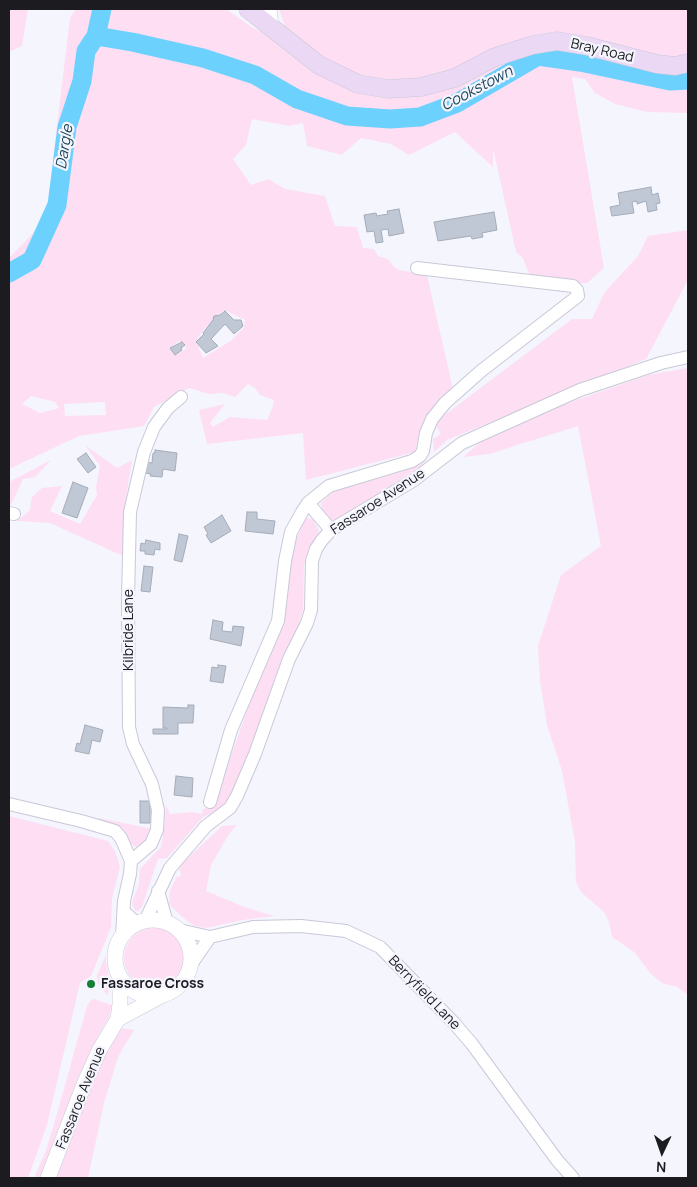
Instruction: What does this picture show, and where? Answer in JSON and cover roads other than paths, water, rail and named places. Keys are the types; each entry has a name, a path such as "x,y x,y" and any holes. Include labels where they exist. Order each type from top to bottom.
{"main road":[{"name":"Bray Road","path":"248,9 319,65 358,84 388,89 422,87 455,78 495,57 533,45 557,41 586,46 657,64 675,66 688,63"}],"street":[{"path":"269,9 271,27"},
{"path":"210,802 231,730 278,621 285,561 291,532 308,503 328,486 420,456 432,419 445,403 481,371 578,296 577,290 573,286 417,268"},
{"name":"Fassaroe Avenue","path":"142,922 170,868 206,826 230,808 236,796 256,754 289,659 301,637 309,616 312,601 312,561 316,548 331,530 414,480 462,443 580,390 662,363 688,357"},
{"name":"Kilbride Lane","path":"132,861 151,844 157,830 158,810 152,784 133,744 130,727 128,599 130,512 144,452 154,427 168,408 181,397"},
{"path":"308,503 331,530"},
{"path":"9,804 115,831 121,838 132,861 124,902 122,936 117,945 115,956 116,967 120,977 128,987 138,993 150,996 162,995"},
{"path":"118,1019 172,991 187,976 191,953 187,941 173,927 158,891"},
{"path":"124,912 142,922"},
{"path":"122,936 142,922 156,920 173,927"},
{"name":"Berryfield Lane","path":"173,927 210,937 253,927 301,926 346,931 380,948 454,1023 472,1044 557,1160 573,1178"},
{"path":"190,966 210,937"},
{"path":"118,1019 120,977"},
{"name":"Fassaroe Avenue","path":"48,1178 85,1082 100,1049 118,1019"}],"waterway":[{"name":"Dargle","path":"9,273 32,260 57,205 67,127 82,81 86,51 96,36 102,9"},
{"name":"Cookstown","path":"96,36 203,58 255,75 297,99 347,116 390,119 420,117 457,103 538,56 580,62 670,81 688,80"}],"place":[{"name":"Fassaroe Cross","path":"91,984"}]}
